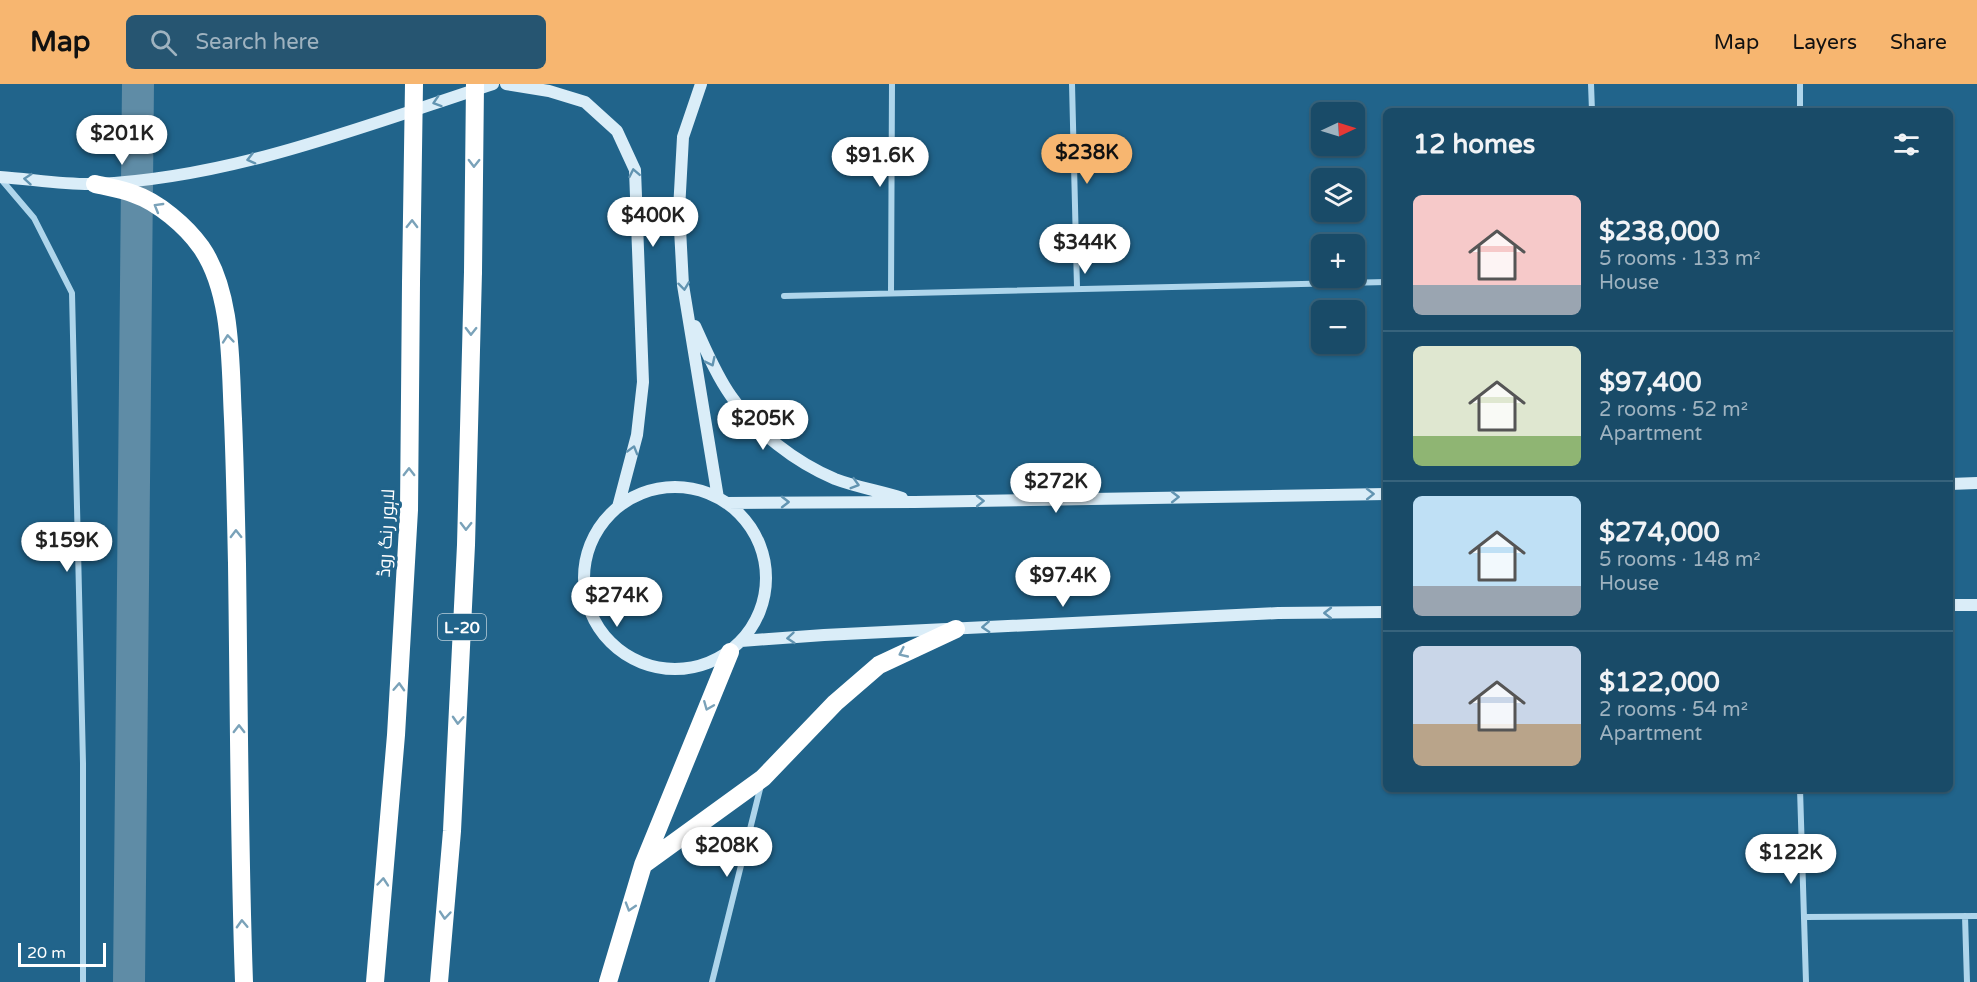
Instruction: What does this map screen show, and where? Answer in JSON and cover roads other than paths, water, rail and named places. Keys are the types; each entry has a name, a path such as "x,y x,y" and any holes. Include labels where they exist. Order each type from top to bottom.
{"highway":[{"name":"لاہور رنگ روڈ","path":"375,982 396,735 409,510 414,84"},
{"name":"L-20","path":"439,982 452,831 465,557 473,272 475,84"},
{"path":"95,184 136,194 169,213 201,247 212,268 225,308 231,375 244,982"},
{"path":"643,865 763,778 835,703 879,665 956,628"},
{"path":"608,982 643,865 736,646"}],"street":[{"path":"0,177 95,184 189,174 313,143 493,84"},
{"path":"506,84 585,102 617,131 635,170 643,382 637,435 618,507"},
{"path":"701,84 683,137 679,210 683,285 722,500"},
{"path":"891,293 892,84"},
{"path":"1072,84 1077,287"},
{"path":"1591,84 1592,108"},
{"path":"1800,84 1800,108"},
{"path":"0,177 34,218 72,294 83,763 83,982"},
{"path":"784,296 1077,287 1383,282"},
{"path":"687,309 713,366 730,395 742,411 793,457 836,479 915,502"},
{"path":"1953,484 1977,483"},
{"path":"683,487 706,492 722,500 745,519 758,540 766,564 766,589 760,613 748,634 736,646 705,665 677,670 649,667 624,655 603,635 589,610 584,582 587,554 598,528 618,507 638,494 660,488 683,487"},
{"path":"722,500 915,502 1383,494"},
{"path":"1953,605 1977,604"},
{"path":"736,646 956,628 1278,613 1383,612"},
{"path":"712,982 763,778"},
{"path":"1800,792 1806,982"},
{"path":"1965,916 1967,982"},
{"path":"1805,917 1977,916"}],"waterway":[{"path":"129,982 138,84"}]}
